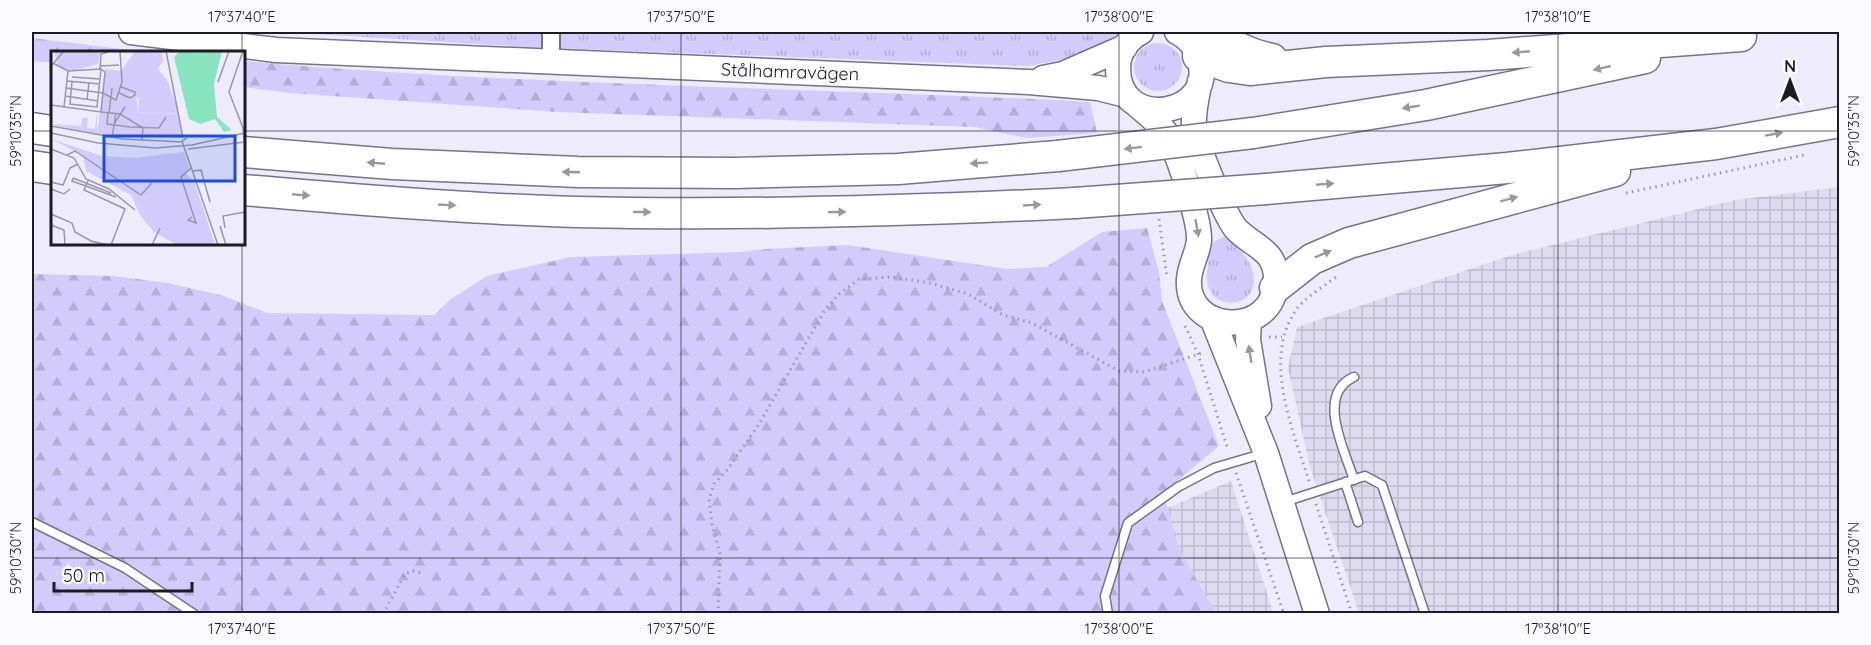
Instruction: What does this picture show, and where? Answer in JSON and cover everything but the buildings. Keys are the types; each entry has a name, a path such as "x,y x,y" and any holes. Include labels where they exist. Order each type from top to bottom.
{"highway":[{"path":"1192,44 1229,67 1250,70 1326,62 1488,55 1751,34"},
{"path":"244,152 392,164 589,172 735,173 898,169 1058,156 1253,133 1438,102 1565,77 1751,34"},
{"path":"244,190 389,202 575,212 728,214 902,212 1076,204 1507,168 1716,144 1839,122"},
{"path":"32,128 51,131"},
{"path":"1275,288 1312,259 1349,243 1716,144"},
{"path":"32,166 51,169"}],"main road":[{"name":"Stålhamravägen","path":"131,32 276,50 1029,82 1098,88 1148,109 1160,111 1171,110 1190,99 1192,44"},
{"name":"Stålhamravägen","path":"1029,82 1063,74 1134,37"},
{"path":"1134,37 1118,64 1118,76 1131,100 1167,135 1187,187 1199,231 1199,241 1189,281 1196,303 1202,312 1212,318 1234,324 1249,321 1267,307 1277,280 1275,268 1269,257 1262,248 1238,231 1221,204 1194,127 1192,44"},
{"path":"1212,318 1266,453 1317,614"},
{"path":"1249,321 1248,340 1266,453"}],"street":[{"path":"551,32 551,62"}],"lane":[{"path":"1354,377 1335,394 1333,413 1358,522"},
{"path":"1108,614 1105,596 1128,523 1178,487 1214,468 1266,453"},
{"path":"1280,503 1365,476 1382,485 1425,614"},
{"path":"32,522 125,568 194,614"}],"path":[{"path":"1626,193 1806,154"},
{"path":"1341,273 1296,309 1282,337 1280,357 1285,403 1352,614"},
{"path":"718,614 720,554 712,524 709,499 714,484 728,469 759,424 825,310 838,295 859,279 902,279 930,283 968,294 1003,315 1032,323 1119,371 1144,372 1198,354 1284,614"},
{"path":"383,614 405,574 413,571 422,573"}],"shaded area":[{"path":"1839,187 1839,613 1359,613 1310,467 1288,368 1297,327 1512,255 1735,200"},
{"path":"1231,481 1272,613 1216,613 1180,550 1167,508"}],"green space":[{"path":"280,32 1119,32 1084,56 1027,66 532,47"},
{"path":"32,38 138,51 51,51 51,63 32,61"},
{"path":"1153,43 1163,43 1175,50 1182,62 1182,72 1175,84 1163,91 1153,91 1138,80 1134,72 1134,62 1145,47"},
{"path":"244,61 455,76 1090,102 1097,133 1027,138 974,127 558,112 290,93 244,87"},
{"path":"1147,228 1159,272 1162,301 1219,446 1163,493 1180,550 1216,613 32,614 32,274 114,276 168,283 224,296 267,313 434,315 451,299 487,276 571,257 739,252 848,245 1007,269 1046,267 1102,232"},
{"path":"1224,237 1232,239 1237,244 1246,257 1253,274 1253,287 1248,296 1229,303 1219,300 1211,293 1207,281 1211,245"}]}
